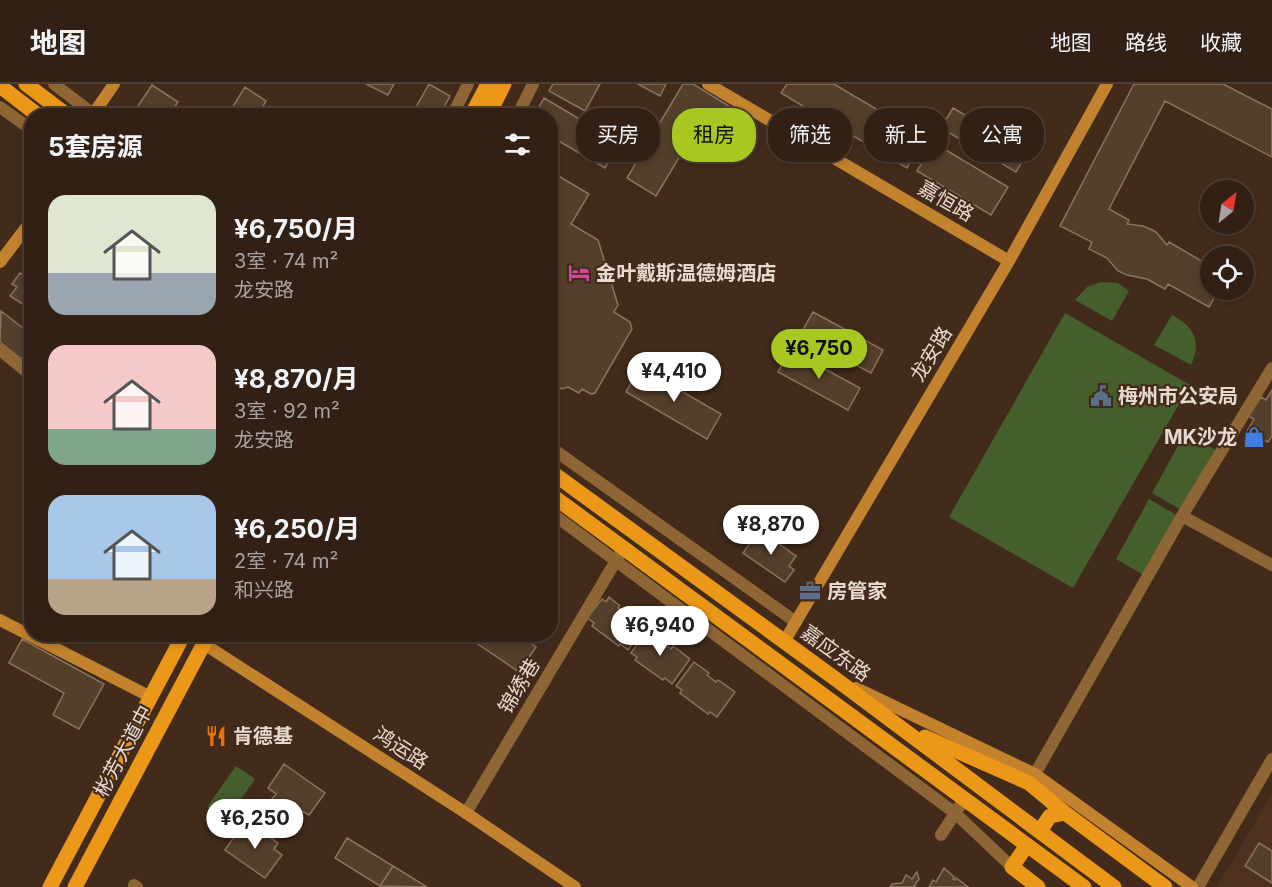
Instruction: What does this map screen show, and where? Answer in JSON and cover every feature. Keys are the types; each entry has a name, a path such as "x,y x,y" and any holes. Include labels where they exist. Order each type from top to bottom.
{"main road":[{"path":"26,84 58,108"},
{"path":"475,108 488,84"},
{"path":"492,108 504,84"},
{"path":"0,86 29,108"},
{"name":"嘉应东路","path":"558,477 837,680 1114,887"},
{"path":"558,501 620,555 965,798 1084,887"},
{"name":"彬芳大道中","path":"50,887 180,642"},
{"name":"彬芳大道中","path":"75,887 205,642"},
{"path":"900,727 1029,783 1065,813 1165,887"},
{"path":"1040,831 1050,816 1065,813"},
{"path":"1028,845 1012,867 1038,887"}],"street":[{"path":"54,84 85,108"},
{"path":"99,108 114,84"},
{"path":"456,108 468,84"},
{"path":"520,108 533,84"},
{"name":"嘉恒路","path":"708,84 1009,261"},
{"name":"龙安路","path":"784,642 1009,261 1107,84"},
{"path":"0,107 24,124"},
{"path":"0,262 24,230"},
{"path":"0,350 24,370"},
{"path":"1035,774 1182,516 1272,368"},
{"path":"558,453 796,622"},
{"path":"1182,516 1272,565"},
{"path":"558,517 620,555 955,813 1012,867"},
{"name":"锦绣巷","path":"466,813 620,555"},
{"path":"0,620 24,632"},
{"path":"43,642 151,697"},
{"name":"鸿运路","path":"211,642 575,887"},
{"path":"837,680 1035,774 1192,887"},
{"path":"1198,887 1272,759"},
{"path":"941,835 965,798"}],"shaded area":[{"path":"1272,793 1272,887 1217,887"}],"green space":[{"path":"1101,282 1118,283 1129,291 1112,321 1075,300 1087,287"},
{"path":"1065,313 1190,385 1073,588 949,517"},
{"path":"1172,315 1186,324 1194,336 1196,349 1191,365 1154,345"},
{"path":"1185,433 1216,450 1183,511 1152,493"},
{"path":"1149,499 1180,517 1147,577 1116,559"},
{"path":"236,766 255,779 226,821 207,807"}],"building":[{"path":"366,84 394,84 388,95"},
{"path":"429,84 450,96 443,108 416,108"},
{"path":"553,84 600,84 587,108 580,108 549,91"},
{"path":"638,84 666,84 660,96"},
{"path":"683,84 693,84 729,106 728,108 672,108 672,162 676,162 656,196 627,178 637,162 660,162 660,123"},
{"path":"787,84 834,84 874,108 864,108 864,142 852,135 852,108 806,108 781,93"},
{"path":"1134,84 1223,84 1272,109 1272,157 1165,101 1109,209 1129,220 1127,224 1143,226 1156,232 1167,245 1169,242 1200,260 1200,300 1213,300 1209,307 1168,284 1165,289 1147,279 1118,271 1107,258 1089,249 1092,242 1060,226"},
{"path":"152,85 178,102 174,108 137,108"},
{"path":"245,87 266,101 262,108 232,108"},
{"path":"544,98 576,117 576,151 558,141 558,108 538,108"},
{"path":"953,108 960,112 960,139 948,132 948,116"},
{"path":"948,151 960,158 960,162 966,162 1008,187 991,215 917,171 922,162 948,162"},
{"path":"595,162 609,162 605,168"},
{"path":"897,162 911,162 907,168"},
{"path":"999,162 1022,162 1016,172"},
{"name":"金叶戴斯温德姆酒店","path":"558,176 589,194 571,224 598,240 618,305 614,312 630,322 632,329 595,393 591,394 582,389 579,393 568,387 562,389 558,387"},
{"path":"20,273 24,275 24,305 10,296 17,287 12,284"},
{"path":"1,311 24,329 24,355 21,359 0,342"},
{"path":"813,312 883,350 871,373 800,335"},
{"path":"790,350 860,388 848,410 778,372"},
{"path":"640,367 721,414 707,439 626,392"},
{"path":"1272,390 1272,436 1268,442 1262,439 1258,446 1249,441 1251,437 1246,433 1254,419 1248,416 1261,397 1266,400"},
{"path":"759,530 796,556 789,566 794,570 785,582 743,553"},
{"path":"609,597 620,606 618,608 646,625 628,650 592,626 594,623 587,618 602,599 606,602"},
{"path":"649,628 671,649 673,646 690,659 672,684 635,660 637,657 631,653"},
{"path":"22,639 104,684 79,729 53,715 64,693 9,663"},
{"path":"475,642 529,642 536,647 519,672"},
{"path":"694,662 709,673 707,675 716,682 718,680 735,692 717,717 710,712 708,714 680,693 682,690 676,686"},
{"path":"284,764 325,793 309,815 302,811 297,818 271,800 276,794 268,788"},
{"path":"252,825 278,843 274,849 282,855 265,878 225,850 241,827 247,832"},
{"path":"347,838 393,866 380,886 335,858"},
{"path":"1259,843 1272,851 1272,883 1245,866"},
{"path":"393,866 427,887 380,886"},
{"path":"944,868 954,877 953,879 956,878 968,887 929,887 933,880 936,882"},
{"path":"917,872 919,879 914,886 916,887 890,887 892,884 902,883 906,875 912,879"}],"place":[{"name":"金叶戴斯温德姆酒店","path":"579,273"},
{"name":"梅州市公安局","path":"1101,396"},
{"name":"MK沙龙","path":"1254,437"},
{"name":"房管家","path":"810,591"},
{"name":"肯德基","path":"216,736"}]}
